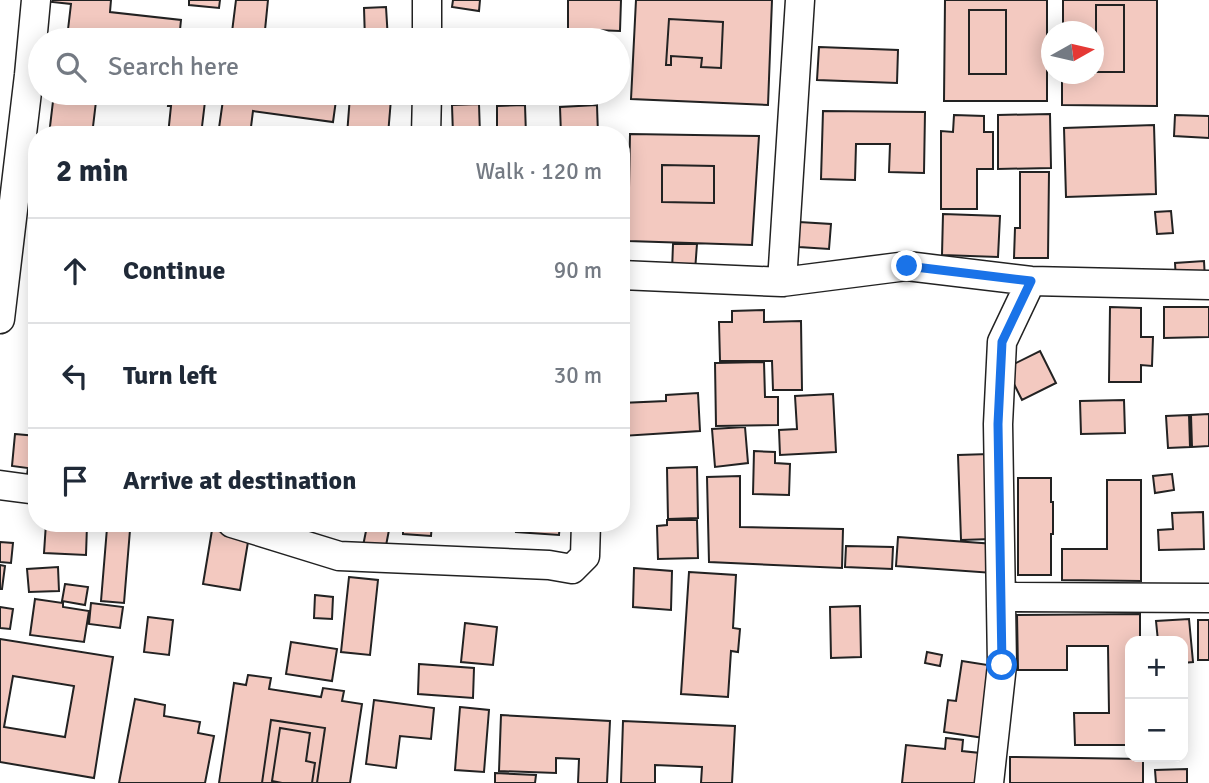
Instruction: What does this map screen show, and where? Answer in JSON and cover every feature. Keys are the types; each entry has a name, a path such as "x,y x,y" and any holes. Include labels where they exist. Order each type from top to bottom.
{"street":[{"path":"34,28 36,0"},
{"path":"427,0 427,28"},
{"path":"782,282 800,0"},
{"path":"0,319 17,214 28,90"},
{"path":"426,126 427,105"},
{"path":"630,275 782,282 907,266 1031,281 1209,285"},
{"path":"989,783 1002,665 998,424 1002,342 1031,281"},
{"path":"0,485 28,489"},
{"path":"261,532 339,556 550,565 572,569 585,556 586,532"},
{"path":"1002,597 1209,598"}],"building":[{"path":"111,0 110,12 181,20 180,28 68,28 71,4 52,2"},
{"path":"189,0 220,0 219,8 189,5"},
{"path":"236,0 268,0 265,28 232,28"},
{"path":"453,0 480,0 479,11 452,7"},
{"path":"568,0 621,0 620,28 568,28"},
{"path":"636,0 772,0 768,105 631,99","holes":["669,19 723,22 721,68 701,67 702,58 671,56 671,65 666,65"]},
{"path":"945,0 1047,0 1047,21 1041,21 1041,84 1047,84 1047,101 944,101","holes":["969,10 1006,10 1006,74 969,74"]},
{"path":"1063,0 1157,0 1157,106 1062,105 1062,84 1104,84 1104,72 1124,72 1124,5 1096,5 1096,21 1063,21"},
{"path":"1096,5 1124,5 1124,72 1104,72 1104,21 1096,21"},
{"path":"386,7 387,28 365,28 364,8"},
{"path":"969,10 1006,10 1006,74 969,74"},
{"path":"669,19 723,22 721,68 701,67 702,58 671,56 671,65 666,65"},
{"path":"819,47 898,50 897,83 817,80"},
{"path":"53,105 96,105 93,126 50,126"},
{"path":"205,105 202,126 169,126 171,106 168,106"},
{"path":"222,105 335,105 333,122 253,111 251,126 219,126"},
{"path":"349,105 390,105 389,126 348,126"},
{"path":"452,105 479,105 480,126 453,126"},
{"path":"525,105 526,126 497,126 497,106"},
{"path":"597,105 598,126 561,126 560,107"},
{"path":"823,111 925,112 924,173 889,172 890,144 856,144 855,180 821,179"},
{"path":"1050,114 1051,168 998,169 998,115"},
{"path":"954,115 984,116 984,132 993,132 993,169 977,169 977,209 941,209 941,131 953,132"},
{"path":"1175,115 1209,116 1209,138 1174,136"},
{"path":"1154,125 1156,194 1066,197 1064,128"},
{"path":"630,134 759,136 752,245 630,241","holes":["662,165 714,166 714,203 662,202"]},
{"path":"662,165 714,166 714,203 662,202"},
{"path":"1020,172 1049,172 1048,258 1014,258 1015,228 1020,228"},
{"path":"1171,211 1173,233 1157,234 1155,212"},
{"path":"943,214 1000,216 998,257 942,255"},
{"path":"799,222 831,224 829,249 799,247"},
{"path":"673,244 697,244 695,271 672,271"},
{"path":"1204,261 1205,280 1176,281 1175,263"},
{"path":"1110,307 1141,308 1141,337 1153,337 1152,366 1141,365 1141,382 1109,382"},
{"path":"1164,307 1209,307 1209,337 1164,338"},
{"path":"764,310 764,322 801,321 802,390 773,390 772,361 720,361 719,322 732,322 732,311"},
{"path":"1040,351 1056,383 1022,400 1006,368"},
{"path":"764,362 765,397 778,397 778,425 716,426 715,363"},
{"path":"698,393 700,431 630,435 630,403 666,401 666,395"},
{"path":"833,394 836,452 780,455 779,430 797,429 795,396"},
{"path":"1124,400 1125,433 1081,434 1080,401"},
{"path":"1209,414 1209,446 1192,447 1191,415"},
{"path":"1189,415 1190,447 1168,448 1166,416"},
{"path":"745,427 748,463 715,467 712,429"},
{"path":"15,434 28,435 28,468 12,466"},
{"path":"754,451 775,452 775,463 790,464 789,495 753,494"},
{"path":"989,454 992,539 961,540 958,455"},
{"path":"697,467 698,518 668,519 667,468"},
{"path":"1172,474 1174,490 1155,493 1153,476"},
{"path":"740,476 740,527 843,529 842,568 709,562 707,477"},
{"path":"1018,478 1051,478 1051,575 1018,575"},
{"path":"1107,480 1141,480 1141,581 1062,580 1062,549 1107,549"},
{"path":"1203,512 1204,549 1159,550 1158,530 1173,529 1172,513"},
{"path":"667,520 697,520 698,558 658,559 657,526 667,525"},
{"path":"45,532 87,532 86,555 44,553"},
{"path":"107,532 130,532 124,603 101,601"},
{"path":"212,532 249,536 240,590 203,584"},
{"path":"366,532 389,532 384,556 362,551"},
{"path":"403,532 431,532 431,536"},
{"path":"516,532 559,532 559,535"},
{"path":"898,537 995,544 993,573 896,566"},
{"path":"0,542 13,543 11,563 0,562"},
{"path":"846,546 893,547 892,569 845,567"},
{"path":"0,565 5,566 2,589 0,589"},
{"path":"58,567 59,591 29,592 27,569"},
{"path":"634,568 672,571 671,610 633,607"},
{"path":"689,572 736,575 733,628 740,629 738,652 731,651 728,697 681,694"},
{"path":"349,577 378,580 370,655 341,652"},
{"path":"65,584 88,587 85,605 62,601"},
{"path":"315,595 333,597 332,619 314,618"},
{"path":"35,599 63,603 63,607 89,611 84,642 30,635"},
{"path":"91,603 123,607 120,628 89,624"},
{"path":"860,606 861,657 831,658 830,607"},
{"path":"0,607 13,609 10,629 0,628"},
{"path":"1140,614 1140,636 1125,636 1125,745 1075,745 1074,713 1109,713 1108,646 1067,646 1067,670 1018,670 1017,615"},
{"path":"148,617 173,620 169,655 144,652"},
{"path":"1189,619 1193,662 1188,662 1188,636 1158,636 1156,621"},
{"path":"1198,620 1209,620 1209,660 1198,660"},
{"path":"465,623 497,627 493,665 461,662"},
{"path":"0,639 113,657 94,778 0,762","holes":["13,676 74,686 65,737 4,727"]},
{"path":"291,642 337,649 332,681 286,674"},
{"path":"927,652 942,655 940,666 925,663"},
{"path":"962,661 994,666 984,738 944,732 948,700 956,701"},
{"path":"419,664 474,668 473,698 418,694"},
{"path":"248,675 271,678 269,689 321,697 323,688 344,691 342,701 362,704 350,783 317,783 325,728 271,720 262,783 219,783 234,683 246,685"},
{"path":"135,699 165,705 164,716 200,722 198,733 214,736 205,783 119,783"},
{"path":"374,700 434,708 431,739 400,736 396,768 366,764"},
{"path":"460,707 489,710 484,772 455,770"},
{"path":"501,715 610,721 607,783 578,783 579,759 556,758 556,773 499,771"},
{"path":"271,720 325,728 317,783 312,783 315,763 306,761 310,733 280,728 272,781 282,783 262,783"},
{"path":"623,721 735,726 732,783 701,783 702,767 655,765 655,783 621,783"},
{"path":"280,728 310,733 306,761 315,763 312,783 272,781"},
{"path":"946,738 963,740 962,751 980,753 977,783 902,783 906,745 945,749"},
{"path":"1010,757 1125,759 1125,762 1143,762 1143,783 1010,783"},
{"path":"1187,769 1187,783 1156,783 1155,770"},
{"path":"495,773 536,775 535,783 495,783"}],"route":[{"path":"907,266 1031,281 1002,342 998,424 1002,665"}]}
